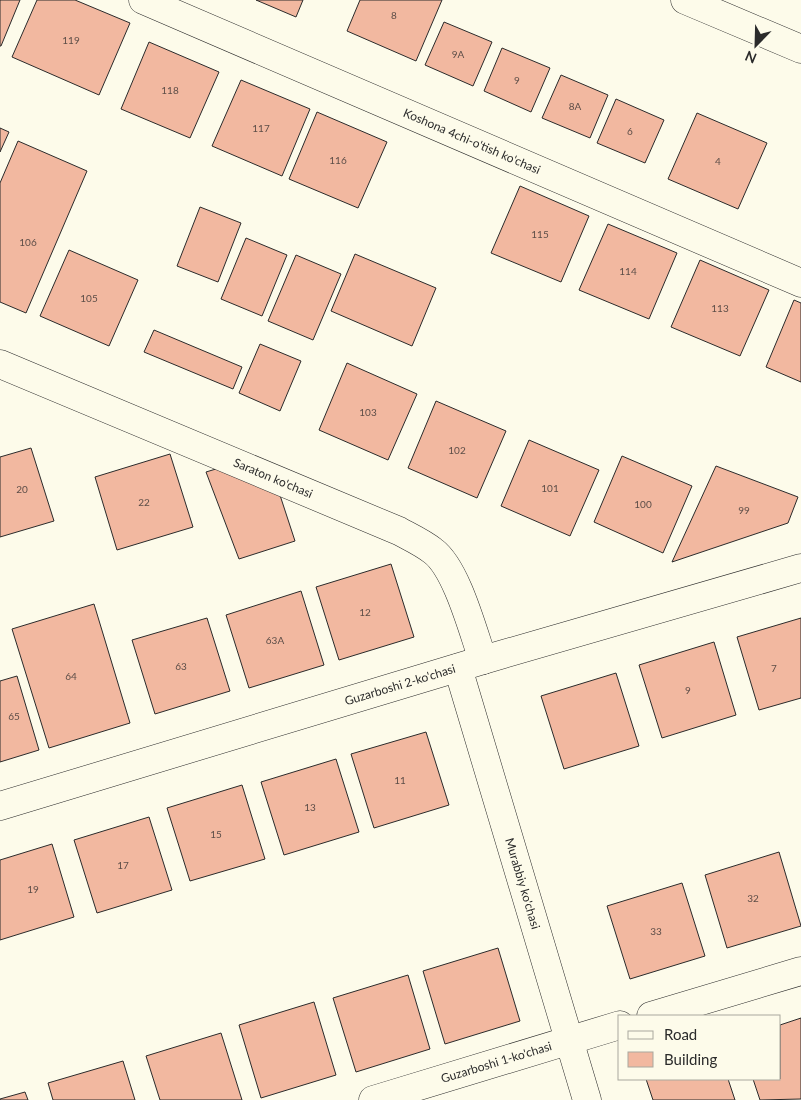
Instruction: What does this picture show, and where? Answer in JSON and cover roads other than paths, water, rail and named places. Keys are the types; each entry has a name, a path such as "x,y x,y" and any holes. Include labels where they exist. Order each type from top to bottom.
{"street":[{"name":"Koshona 4chi-o'tish ko'chasi","path":"143,0 801,282"},
{"path":"685,0 801,49"},
{"name":"Saraton ko'chasi","path":"0,364 12,379 399,531 434,551 448,569 456,585 470,664"},
{"name":"Guzarboshi 2-ko'chasi","path":"0,806 470,664 801,568"},
{"name":"Murabbiy ko'chasi","path":"470,664 587,1100"},
{"path":"654,1015 801,972"},
{"name":"Guzarboshi 1-ko'chasi","path":"373,1100 618,1027"}]}
